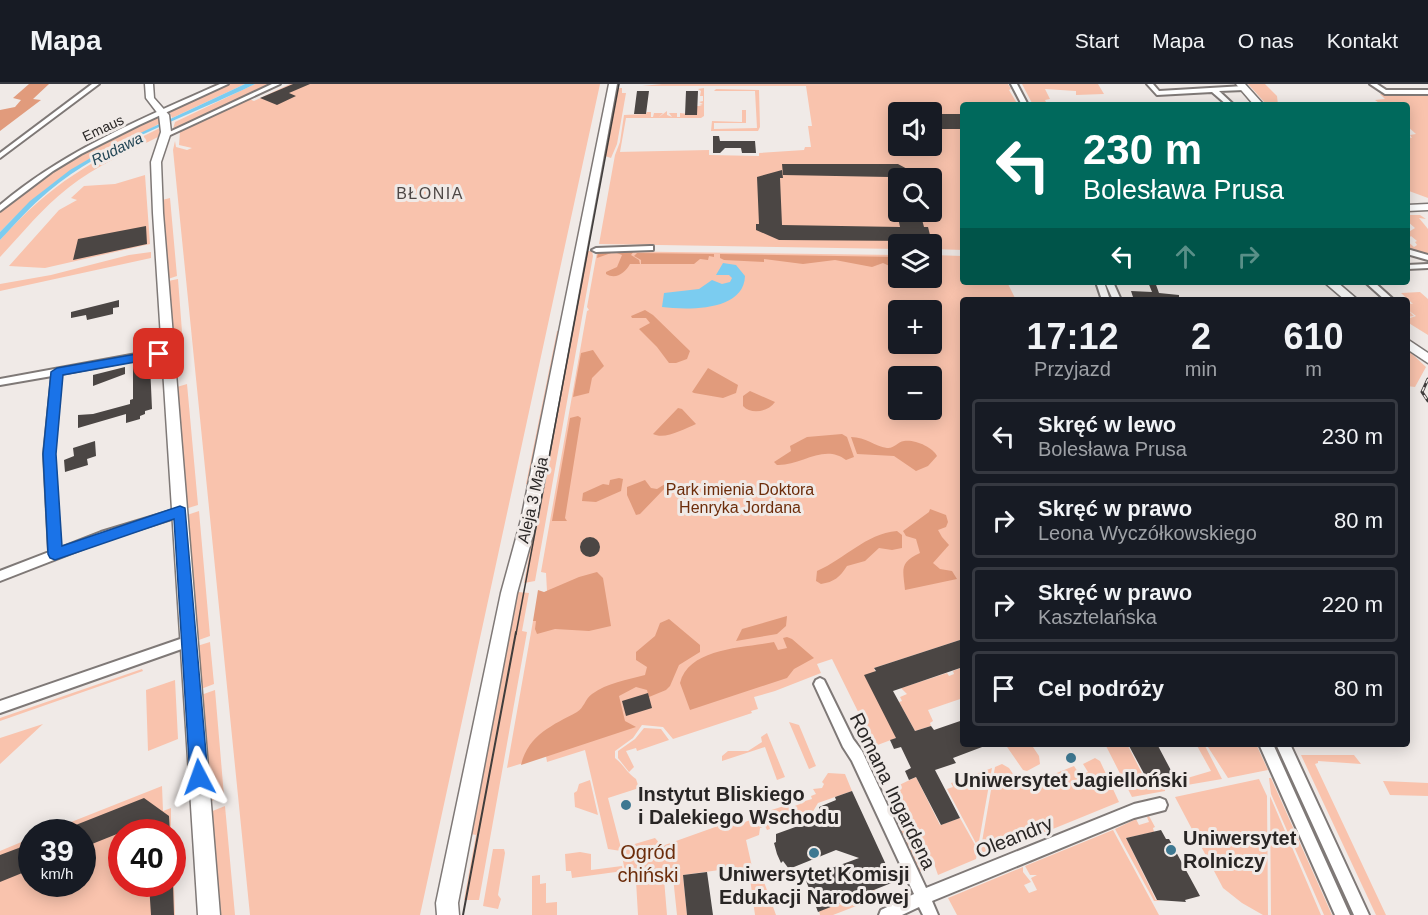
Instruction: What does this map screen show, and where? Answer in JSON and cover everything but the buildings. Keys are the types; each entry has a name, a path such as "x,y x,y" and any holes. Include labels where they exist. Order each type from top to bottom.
{"street":[{"path":"0,156 96,84"},
{"path":"149,84 152,101 165,124 156,165 209,915"},
{"name":"Emaus","path":"0,209 31,183 77,153 165,124 225,84"},
{"path":"165,124 277,84"},
{"name":"Aleja 3 Maja","path":"449,915 447,903 508,594 513,584 529,520 589,247 613,84"},
{"path":"1014,84 1023,102"},
{"path":"1150,84 1157,93 1242,86 1256,102"},
{"path":"1373,84 1385,92 1428,92"},
{"path":"1214,90 1228,102"},
{"path":"1410,208 1428,207"},
{"path":"589,247 650,248"},
{"path":"1410,252 1428,258"},
{"path":"1410,267 1428,266"},
{"path":"1334,285 1348,297"},
{"path":"1372,285 1386,297"},
{"path":"1410,345 1428,359"},
{"path":"0,382 169,351"},
{"path":"55,554 49,454 57,372"},
{"path":"0,576 55,554 180,512"},
{"path":"0,707 189,640"},
{"name":"Romana Ingardena","path":"820,684 848,743 857,756 932,915"},
{"path":"1267,747 1343,915"},
{"path":"1284,747 1362,915"},
{"name":"Oleandry","path":"886,915 1134,811 1160,805"}],"green space":[{"path":"227,84 245,84 172,118 169,111"},
{"path":"255,84 275,84 173,129 175,122"},
{"path":"290,84 600,84 420,915 250,915 173,150 175,141 176,147 187,150 192,148 179,145 180,131 249,99 254,101"},
{"path":"662,84 1008,84 1016,102 960,102 960,250 942,249 942,234 888,234 888,249 599,244 624,115 651,112 651,117 653,117 654,113 663,113 659,117 667,111 667,115 672,117 669,113 677,113 677,117 680,117 680,113 697,115 697,106 703,104 699,102 703,101 703,96 700,96 701,91 698,89 704,88 704,116 701,118 626,118 620,152 709,150 709,155 759,156 759,153 804,150 805,147 811,147 808,126 812,126 806,86 642,86"},
{"path":"1022,84 1098,84 1104,94 1076,95 1076,91 1045,89 1050,99 1045,100 1046,102 1031,102"},
{"path":"1248,84 1265,84 1277,96 1278,102 1264,102"},
{"path":"616,88 622,88 622,93 626,93 617,144 611,158 602,155"},
{"path":"716,89 759,90 760,127 758,131 711,131 712,121 742,122 742,110 746,110 746,123 714,123 714,129 757,128 755,91 714,91"},
{"path":"1380,94 1428,94 1428,198 1410,191 1410,138 1412,138 1410,135 1416,134 1410,129 1410,102 1378,102 1375,100 1385,99"},
{"path":"160,117 160,123 91,158 63,176 36,197 0,232 0,211 32,184 104,140"},
{"path":"160,128 160,136 101,166 68,188 0,257 0,240 55,188 93,162"},
{"path":"145,175 150,244 45,268 9,266 59,210 77,200 71,198 84,186 115,184"},
{"path":"170,198 177,276 168,279 162,200"},
{"path":"1410,215 1420,215 1426,219 1419,218 1428,229 1428,256 1410,249 1410,244 1414,247 1417,245 1415,242 1417,241 1410,237 1410,231 1415,228 1410,224"},
{"path":"584,251 592,251 593,256 535,581 524,583 531,545 527,545"},
{"name":"Park imienia Doktora Henryka Jordana","path":"600,251 888,255 888,288 942,288 942,255 960,256 960,285 1008,285 1014,297 960,297 960,640 874,668 896,738 875,746 832,659 817,664 821,673 754,697 758,709 751,711 752,713 673,739 663,727 642,725 633,738 615,751 615,758 636,779 639,788 608,798 621,848 655,838 662,846 732,821 734,826 753,819 752,813 758,811 759,814 781,807 785,800 792,807 800,804 799,794 805,801 812,799 811,796 816,794 813,789 822,788 824,784 822,782 828,773 845,774 852,791 818,803 812,813 785,823 782,817 768,822 770,829 767,830 765,826 760,828 759,835 746,840 755,880 762,879 764,882 776,915 755,915 749,871 734,873 734,868 683,875 687,915 677,915 673,877 664,879 667,915 638,915 636,881 627,882 621,851 608,849 585,750 547,762 546,756 507,768 533,621 537,621 547,591 546,573 541,572 589,310 587,307 597,252"},
{"path":"151,252 151,258 0,291 0,284"},
{"path":"178,279 183,345 173,348 168,281"},
{"path":"1420,292 1428,299 1428,335 1410,324 1410,318 1416,316 1410,312 1410,304 1413,304 1410,297 1405,297 1401,293"},
{"path":"557,331 560,331 529,484 526,484"},
{"path":"1410,353 1426,367 1415,387 1410,386"},
{"path":"187,384 198,505 185,509 177,387"},
{"path":"199,511 210,636 196,641 187,515"},
{"path":"518,592 529,593 522,631 527,632 479,900 464,900 476,835 471,834"},
{"path":"210,642 214,684 201,689 197,646"},
{"path":"960,668 960,699 928,710 933,721 930,723 931,726 915,731 899,702 902,701 900,697 907,694 901,688 947,673 949,676 954,674 953,671"},
{"path":"142,669 143,671 0,721 0,718"},
{"path":"175,680 178,739 148,751 146,690"},
{"path":"215,690 224,796 209,802 201,695"},
{"path":"789,722 799,725 816,766 809,769"},
{"path":"43,724 0,764 0,738"},
{"path":"644,728 661,729 669,740 637,751 636,748 626,751 634,767 629,772 618,758 618,751 635,739"},
{"path":"767,733 785,777 777,780 765,747 722,761 722,756 728,751 748,751 762,742 761,737"},
{"path":"1007,747 1033,747 1039,756 1040,764 1027,771 1023,770"},
{"path":"1107,747 1129,747 1147,783 1154,782 1158,789 1165,788 1165,791 1132,797"},
{"path":"1198,747 1206,747 1222,779 1187,785 1184,779 1211,771"},
{"path":"1208,747 1257,747 1268,770 1228,778"},
{"path":"1301,755 1354,755 1361,764 1318,761 1315,764 1386,915 1376,915"},
{"path":"1095,758 1100,761 1119,802 979,859 995,767 1002,764 1009,768 1022,787 1074,766 1080,775 1088,772 1083,764"},
{"path":"992,768 978,847 947,789 953,787 951,783"},
{"path":"916,777 940,825 960,818 978,850 976,859 938,875 932,858 929,858 895,787"},
{"path":"1269,778 1271,778 1332,915 1324,915 1271,794"},
{"path":"1259,779 1267,796 1268,915 1263,915 1242,903 1223,888 1175,797"},
{"path":"590,780 598,815 575,807 574,793 579,784"},
{"path":"1383,781 1428,783 1428,796 1390,795"},
{"path":"162,786 163,811 171,808 171,819 108,819 108,897 174,897 175,915 0,915 0,851 18,843 18,897 96,897 96,819 79,819"},
{"path":"1270,796 1321,915 1271,915"},
{"path":"225,806 235,915 218,915 210,812"},
{"path":"1149,816 1155,827 1154,832 1126,838 1156,900 1162,901 1154,901 1115,829 1136,819 1139,825 1149,822 1147,817"},
{"path":"906,828 926,870 919,872 899,831"},
{"path":"1113,830 1159,915 957,915 948,898 1023,867 1023,872 1031,882 1024,885 1029,893 1037,890 1031,878 1037,875 1030,875 1025,866"},
{"path":"493,849 504,849 505,853 498,909 483,906"},
{"path":"580,852 591,854 591,870 622,866 623,871 572,878 571,871 566,871 565,854"},
{"path":"540,875 540,884 546,883 546,903 557,902 557,915 532,915 532,876"},
{"path":"875,889 877,898 833,915 820,915 819,911"}],"shaded area":[{"path":"29,84 49,84 33,99 41,100 0,131 0,110 15,107 21,100 13,98"},
{"path":"634,251 631,255 639,260 640,264 630,264 620,275 610,276 606,272 617,267 622,255 614,252 597,258 598,252"},
{"path":"637,253 714,254 714,257 709,256 708,260 700,259 694,264 641,264 641,260 634,256"},
{"path":"720,254 888,257 888,265 883,263 872,267 835,260 803,264 764,259 764,262 720,258"},
{"path":"645,310 690,351 687,359 669,363 639,329 650,323 646,318 632,318 631,316"},
{"path":"593,350 604,366 592,378 589,393 573,397 581,353"},
{"path":"708,368 738,385 736,393 723,398 692,392"},
{"path":"750,391 775,402 768,408 750,411 743,406 743,396"},
{"path":"678,408 682,409 696,424 669,435 653,434"},
{"path":"578,416 581,418 565,518 567,521 552,521 570,418"},
{"path":"842,434 847,437 854,457 846,460 838,455 821,454 786,464 777,465 774,462 791,451 790,446 807,437"},
{"path":"851,437 861,438 887,448 902,442 913,441 923,444 937,456 928,466 916,471 894,456 857,454"},
{"path":"623,479 621,491 596,502 582,501 583,493 603,484 609,485 610,480"},
{"path":"645,480 651,488 657,489 665,484 667,486 640,514 636,515 627,495 627,487"},
{"path":"930,509 946,515 948,522 946,527 938,530 949,545 933,563 940,569 952,571 957,579 905,590 905,564 920,553 916,539 906,536 903,531"},
{"path":"897,531 902,535 902,548 892,550 879,548 865,561 847,566 830,582 821,584 816,581 817,571 875,537"},
{"path":"597,572 603,578 611,626 589,631 555,629 537,634 536,621 533,621 538,590 544,592"},
{"path":"787,616 786,626 777,634 736,641 742,629"},
{"path":"669,619 700,645 700,652 679,665 666,690 649,697 647,690 636,687 619,696 625,721 636,727 521,765 524,755 535,738 579,710 592,694 611,684 645,675 647,667 636,660 636,652 655,636 660,623"},
{"path":"787,637 814,658 794,669 787,678 690,710 680,683 685,671 694,662 720,651 774,642 778,650 787,648 783,638"}],"water":[{"path":"245,84 255,84 121,145 71,174 36,203 0,240 0,232 30,201 70,170 106,149"},
{"path":"723,263 736,265 745,276 742,288 735,296 725,302 699,308 662,307 664,293 699,289 712,280 722,284 730,282 732,278 729,275 716,275"}],"tram line":[{"path":"516,634 619,84"},
{"path":"463,915 516,632"}],"railway":[{"path":"1428,379 1422,392 1428,401"}],"place":[{"name":"Uniwersytet Jagielloński","path":"1071,758"},
{"name":"Instytut Bliskiego i Dalekiego Wschodu","path":"626,805"},
{"name":"Uniwersytet Rolniczy","path":"1171,850"},
{"name":"Uniwersytet Komisji Edukacji Narodowej","path":"814,853"}],"district":[{"name":"BŁONIA","path":"430,193"}],"route":[{"path":"159,354 57,372 49,454 55,554 180,512 199,777"}],"water label":[{"name":"Rudawa","path":"117,149"}],"park label":[{"name":"Ogród chiński","path":"648,864"}]}
